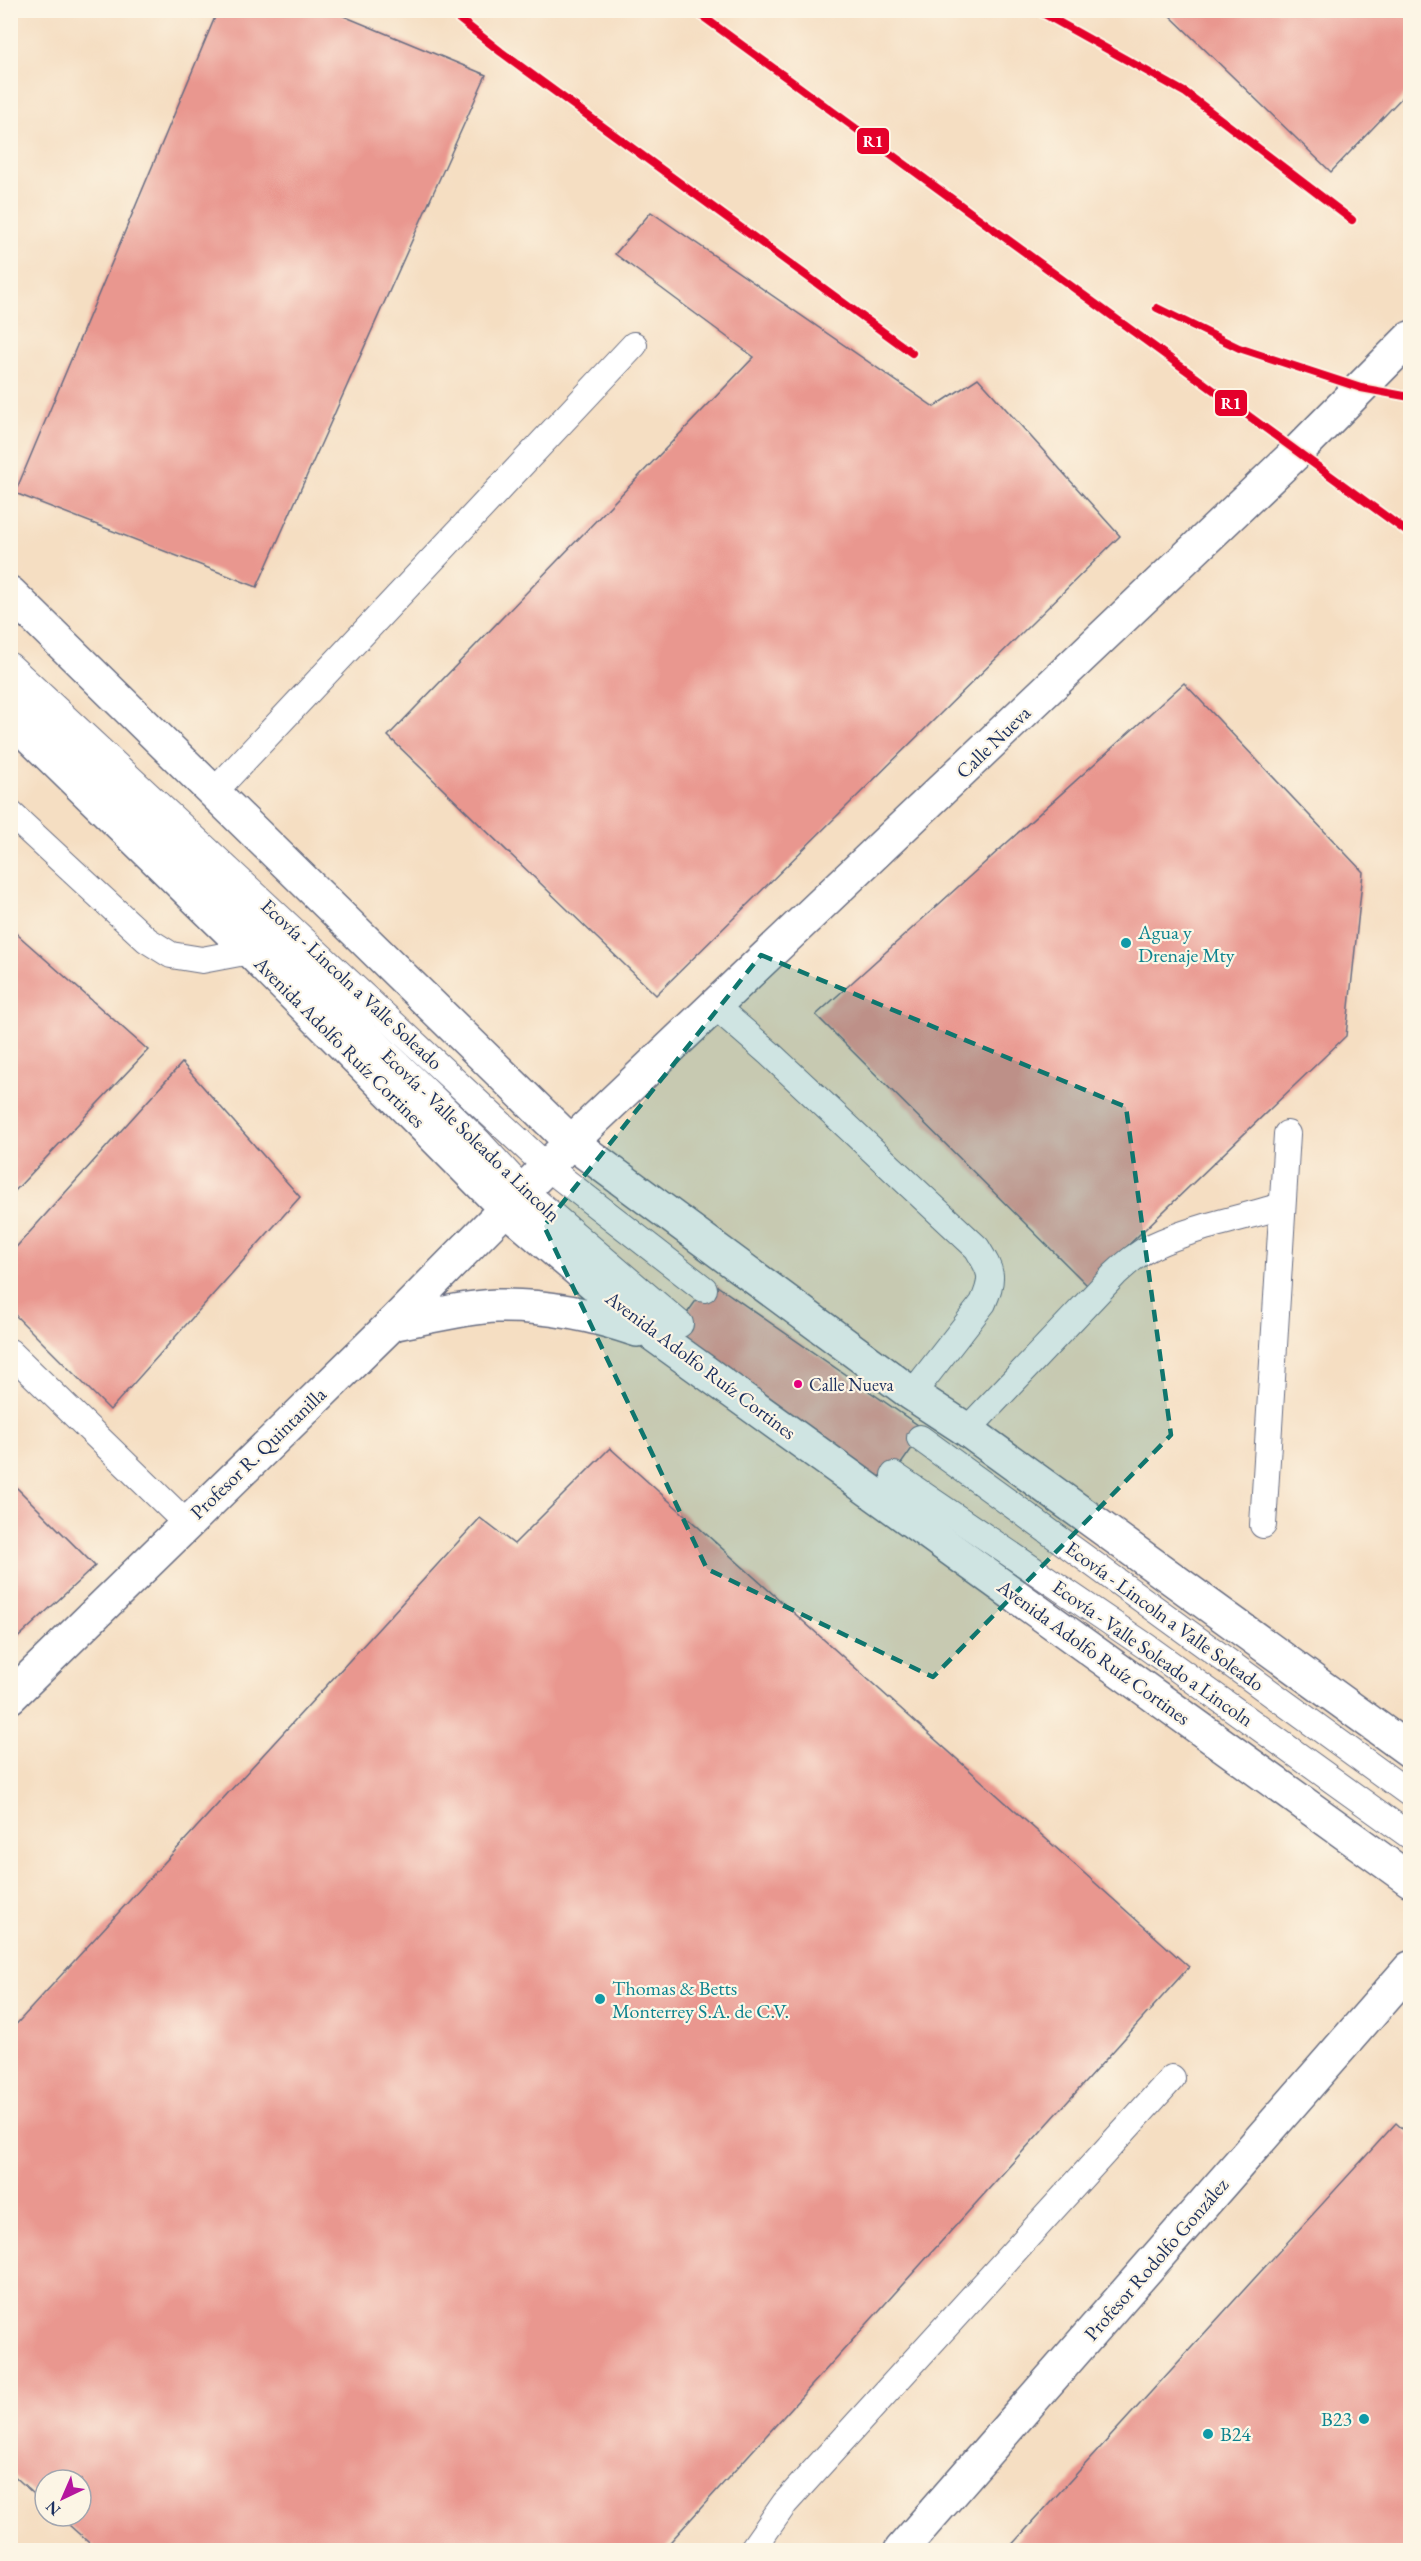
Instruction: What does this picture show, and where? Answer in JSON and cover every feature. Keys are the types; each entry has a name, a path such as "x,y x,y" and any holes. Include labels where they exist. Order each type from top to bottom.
{"main road":[{"name":"Calle Nueva","path":"548,1167 571,1142 1297,452 1399,360 1410,338"},
{"path":"10,594 571,1142 912,1394 967,1430 1410,1751"},
{"name":"Avenida Adolfo Ruíz Cortines","path":"10,717 250,951 514,1199 667,1330 1410,1880"},
{"name":"Profesor R. Quintanilla","path":"10,1697 392,1324 548,1167"},
{"path":"392,1324 495,1306 548,1307 667,1330"},
{"name":"Profesor Rodolfo González","path":"901,2550 1410,1968"}],"lane":[{"path":"214,792 634,345"},
{"name":"Ecovía - Lincoln a Valle Soleado","path":"10,666 548,1167 704,1289"},
{"name":"Ecovía - Valle Soleado a Lincoln","path":"10,689 478,1141 514,1199"},
{"path":"10,813 147,940 171,955 202,960 250,951"},
{"path":"715,1006 770,1054 977,1248 990,1270 989,1289 983,1303 912,1394"},
{"path":"1263,1525 1287,1134"},
{"path":"967,1430 1133,1257 1152,1246 1172,1239 1282,1206"},
{"path":"10,1352 186,1523"},
{"name":"Ecovía - Lincoln a Valle Soleado","path":"920,1438 1410,1794"},
{"name":"Ecovía - Valle Soleado a Lincoln","path":"894,1475 1147,1647 1410,1836"},
{"path":"752,2550 785,2503 1172,2078"}],"highlighted area":[{"path":"761,955 1126,1107 1171,1435 933,1677 707,1569 544,1226"}],"building":[{"path":"218,10 329,10 486,75 257,587 15,493"},
{"path":"1164,10 1410,10 1410,89 1331,172"},
{"path":"651,212 934,407 978,378 1120,536 656,995 388,736 754,357 615,254"},
{"name":"Agua y Drenaje Mty","path":"1184,683 1363,872 1346,1036 1087,1285 816,1015"},
{"path":"10,928 148,1050 10,1196"},
{"path":"182,1063 300,1197 110,1410 10,1310 10,1254"},
{"name":"Calle Nueva","path":"710,1281 925,1430 884,1488 670,1337"},
{"name":"Thomas & Betts Monterrey S.A. de C.V.","path":"610,1448 1189,1967 663,2550 97,2550 72,2528 93,2528 93,2468 33,2468 33,2493 10,2472 10,2031 480,1518 514,1544"},
{"path":"10,1481 95,1566 10,1645"},
{"name":"B24","path":"1396,2123 1410,2136 1410,2550 1007,2550"}],"transit line":[{"name":"R1","path":"448,10 501,52 912,353"},
{"name":"R1","path":"694,10 1410,534"},
{"name":"R1","path":"1037,10 1186,93 1352,220"},
{"name":"R1","path":"1157,308 1239,348 1361,388 1410,397"}],"place":[{"name":"Agua y Drenaje Mty","path":"1126,943"},
{"name":"Calle Nueva","path":"798,1384"},
{"name":"Thomas & Betts Monterrey S.A. de C.V.","path":"600,1999"},
{"name":"B23","path":"1364,2419"},
{"name":"B24","path":"1208,2434"}]}
